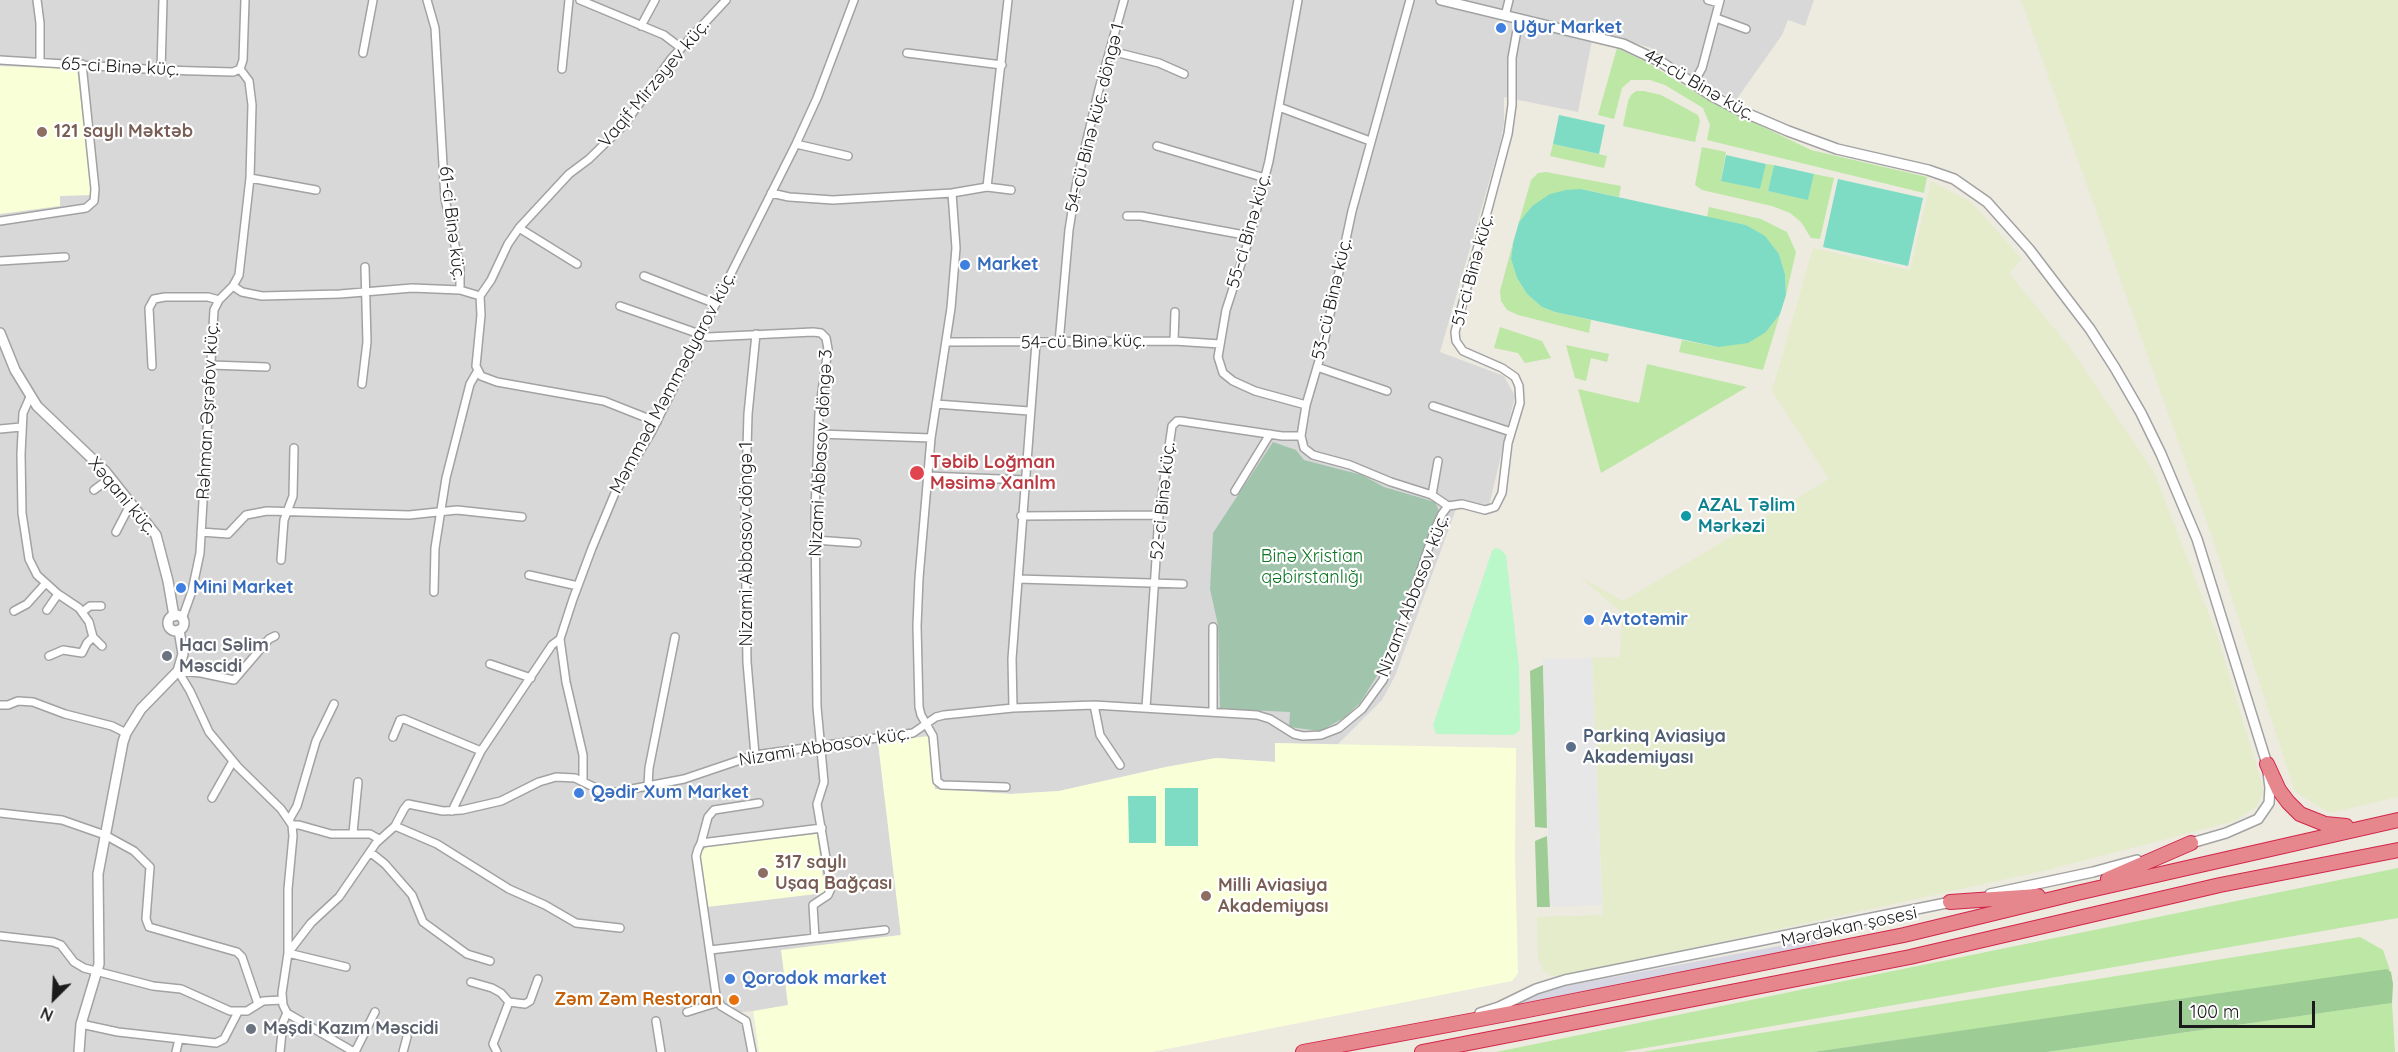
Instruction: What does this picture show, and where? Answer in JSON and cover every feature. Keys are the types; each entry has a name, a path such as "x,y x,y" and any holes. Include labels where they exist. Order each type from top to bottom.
{"highway":[{"path":"2267,764 2279,790 2300,814 2312,820 2337,826 2372,825"},
{"name":"Mərdəkan şosesi","path":"1303,1052 1905,935 2397,820"},
{"path":"1950,902 2078,893 2191,843"},
{"path":"1422,1052 1910,957 2220,885 2393,852"}],"street":[{"path":"37,0 40,23 40,62"},
{"path":"161,70 162,0"},
{"path":"240,69 243,60 245,0"},
{"path":"363,53 373,0"},
{"name":"61-ci Binə küç.","path":"233,286 242,292 262,296 412,288 460,290 460,268 445,199 435,28 427,0"},
{"path":"562,69 569,0"},
{"path":"580,0 664,35 681,48"},
{"path":"641,26 655,0"},
{"name":"Vaqif Mirzəyev küç.","path":"480,296 519,228 569,174 589,159 624,125 681,48 726,0"},
{"name":"Məmməd Məmmədyarov küç.","path":"583,781 583,755 566,682 560,639 578,586 615,493 657,422 811,113 854,0"},
{"path":"987,187 1008,0"},
{"name":"54-cü Binə küç. döngə 1","path":"1059,343 1069,230 1076,186 1099,89 1124,0"},
{"name":"55-ci Binə küç.","path":"1298,0 1265,178 1250,236 1226,310 1218,357 1220,367 1233,381 1255,391 1306,405"},
{"name":"53-cü Binə küç.","path":"1301,436 1306,405 1370,141 1410,0"},
{"name":"44-cü Binə küç.","path":"1426,1029 1492,1010 1536,989 1565,980 2093,872 2247,825 2258,819 2270,803 2267,764 2197,539 2141,412 2090,329 2029,249 1987,202 1954,179 1929,170 1837,149 1806,139 1739,110 1661,62 1611,40 1441,0"},
{"path":"1505,16 1509,0"},
{"path":"1694,84 1702,68 1720,2 1708,0"},
{"path":"1716,18 1746,29"},
{"name":"51-ci Binə küç.","path":"1448,506 1462,504 1485,510 1495,507 1502,493 1511,432 1520,403 1519,386 1515,377 1502,368 1463,351 1456,341 1455,332 1508,134 1512,105 1512,58 1519,19"},
{"path":"1111,51 1159,63 1184,74"},
{"path":"907,53 1002,65"},
{"name":"65-ci Binə küç.","path":"0,60 161,70 233,72 240,69"},
{"path":"0,221 86,208 94,201 95,189 82,64"},
{"name":"Rəhman Əşrəfov küç.","path":"178,618 196,575 201,532 213,316 219,300 233,286 240,270 250,178 252,105 249,81 240,69"},
{"path":"1279,107 1370,141"},
{"path":"796,144 848,156"},
{"path":"1157,146 1265,178"},
{"path":"250,178 316,190"},
{"path":"771,193 789,197 833,200 952,193 987,187 1011,190"},
{"path":"952,193 956,248 947,342 927,476 917,626 919,707 933,736 938,782 942,785 1006,787"},
{"path":"1127,216 1141,216 1250,236"},
{"path":"519,228 578,264"},
{"path":"0,261 64,256"},
{"path":"362,384 367,342 365,267"},
{"path":"644,276 716,304"},
{"path":"434,592 435,548 453,447 470,384 477,372 480,296 460,290"},
{"path":"152,366 149,308 154,299 207,297 219,300"},
{"name":"Nizami Abbasov döngə 3","path":"620,306 701,335 717,338 813,332 821,333 826,338 828,349 819,413 815,540 816,687 824,782 817,804 831,888 828,896 813,905 815,938"},
{"path":"1174,341 1175,312"},
{"name":"Xəqani küç.","path":"0,333 15,370 30,397 46,416 110,478 158,538 178,618 169,620 168,626 173,630 179,630 183,654 178,671"},
{"name":"Nizami Abbasov döngə 1","path":"755,755 747,662 745,518 748,414 756,334"},
{"name":"54-cü Binə küç.","path":"947,342 1174,341 1220,344"},
{"path":"1013,708 1012,668 1029,411 1036,343"},
{"path":"211,365 266,367"},
{"path":"1317,367 1387,391"},
{"path":"477,372 497,382 604,401 657,422"},
{"path":"30,397 24,408 21,427 21,504 29,559 32,568 45,584 75,604 82,612 89,622 93,637 102,646"},
{"path":"936,404 1029,411"},
{"path":"1433,406 1511,432"},
{"name":"52-ci Binə küç.","path":"1146,708 1159,515 1171,430 1177,421 1301,436"},
{"path":"0,429 21,427"},
{"path":"819,434 931,438"},
{"path":"1235,491 1270,434"},
{"path":"1301,436 1304,448 1313,455 1350,465 1391,482 1432,495 1448,506"},
{"path":"281,560 284,520 293,495 294,448"},
{"path":"1432,495 1438,461"},
{"path":"927,476 1024,480"},
{"path":"94,490 110,478"},
{"path":"116,532 130,505"},
{"name":"Nizami Abbasov küç.","path":"288,953 311,923 339,897 379,839 395,826 408,804 452,811 501,801 539,782 556,777 575,778 611,793 694,777 755,755 913,733 936,717 1013,708 1095,705 1263,716 1294,734 1304,736 1320,735 1339,728 1362,709 1383,680 1435,529 1448,506"},
{"path":"201,532 228,534 246,514 260,511 409,515 473,510 522,517"},
{"path":"1022,516 1159,515"},
{"path":"815,540 857,543"},
{"path":"529,575 578,586"},
{"path":"1018,579 1184,584"},
{"path":"14,611 27,604 45,584"},
{"path":"47,610 58,594"},
{"path":"82,612 90,606 101,606"},
{"path":"1213,627 1213,712"},
{"path":"178,671 234,680 269,639 275,636"},
{"path":"49,656 63,650 82,653 93,637"},
{"path":"648,786 649,768 675,637"},
{"path":"452,811 481,751 552,645 560,639"},
{"path":"490,664 531,678"},
{"path":"79,1052 81,1024 97,971 99,954 97,889 105,835 126,733 141,709 178,671"},
{"path":"178,671 209,732 232,761 276,804 290,822 294,833 288,889 288,953 282,1000 287,1013 340,1048 354,1052 375,1012"},
{"path":"0,705 18,701 33,702 65,714 112,726 126,733"},
{"path":"290,822 316,741 334,704"},
{"path":"1095,705 1100,735 1120,765"},
{"path":"393,737 400,720 404,719 481,751"},
{"path":"212,798 232,761"},
{"path":"353,833 358,782"},
{"path":"753,1052 746,1021 725,1009 719,1002 696,856 708,817 714,810 759,803"},
{"path":"0,813 62,820 105,835 134,850 150,867 146,919 149,927 226,947 237,952 245,966 258,1004"},
{"path":"290,822 330,834 370,834 379,839"},
{"path":"395,826 437,844 509,889 545,905 576,923 620,928"},
{"path":"701,843 822,828"},
{"path":"370,852 385,864 412,895 423,922 467,954 490,961"},
{"path":"710,950 885,930"},
{"path":"0,936 53,942 61,945 78,965 153,986 181,989 221,1008 238,1012 247,1011 270,1000 282,1000"},
{"path":"288,953 346,966"},
{"path":"471,982 492,988 501,993 508,1002 525,1004 530,1001 538,979"},
{"path":"496,1052 492,1044 508,1002"},
{"path":"687,1012 719,1002"},
{"path":"81,1024 118,1032 221,1042 238,1012"},
{"path":"280,1052 283,1022 287,1013"},
{"path":"656,1021 660,1052"},
{"path":"403,1052 407,1036"},
{"path":"177,1052 179,1039"}],"shaded area":[{"path":"0,0 1814,0 1805,26 1788,20 1782,35 1736,100 1708,86 1651,48 1594,30 1578,112 1504,97 1504,123 1500,144 1440,352 1504,376 1515,396 1489,506 1459,501 1395,676 1382,700 1336,746 1275,743 1275,762 1216,758 1059,791 1011,794 935,789 878,742 901,935 858,940 759,1052 753,1011 741,1012 747,1052 0,1052"},
{"path":"2021,0 2398,0 2398,797 2330,813 2295,792 2211,534"},
{"name":"121 saylı Məktəb","path":"0,66 77,69 92,195 60,196 60,206 0,214"},
{"path":"1559,115 1605,125 1599,154 1553,144"},
{"path":"1726,155 1766,164 1760,189 1721,181"},
{"path":"1774,165 1814,174 1808,200 1768,191"},
{"path":"1838,179 1923,198 1908,266 1823,247"},
{"path":"1931,181 1972,203 2022,259 2009,273 2071,349 2154,472 2218,638 2264,791 2257,806 2235,821 2047,870 1562,977 1550,975 1543,970 1538,958 1537,917 1603,915 1592,658 1620,657 1622,613 1579,576 1623,601 1829,479 1772,391 1813,248 1910,270"},
{"path":"1581,189 1746,225 1765,236 1779,254 1785,274 1786,295 1780,314 1766,332 1748,343 1718,347 1555,312 1542,307 1527,294 1517,278 1511,259 1519,222 1532,206 1550,194"},
{"path":"1495,548 1500,549 1506,555 1519,666 1520,730 1514,735 1436,734 1433,725 1492,551"},
{"name":"Parkinq Aviasiya Akademiyası","path":"1592,658 1602,905 1550,907 1543,659"},
{"name":"Milli Aviasiya Akademiyası","path":"929,736 935,789 1011,794 1059,791 1216,758 1275,762 1275,743 1516,748 1515,857 1518,973 1512,981 1152,1052 759,1052 753,1011 788,1005 781,950 901,935 878,742"},
{"path":"1165,788 1198,788 1198,846 1165,846"},
{"path":"1128,796 1156,796 1156,843 1129,843"},
{"name":"317 saylı Uşaq Bağçası","path":"817,834 825,893 707,907 700,853 707,846"},
{"path":"1827,937 1799,949 1513,1005 1544,990"}],"green space":[{"path":"1617,48 1648,63 1709,101 1811,150 1927,177 1924,193 1707,140 1710,125 1703,108 1665,85 1650,80 1631,80 1622,88 1614,119 1598,115"},
{"path":"1636,91 1661,95 1698,115 1700,121 1695,142 1623,126 1628,101"},
{"path":"1553,144 1607,156 1604,168 1550,156"},
{"path":"1702,147 1726,152 1721,180 1760,189 1766,164 1774,165 1768,191 1808,199 1814,174 1834,178 1820,239 1811,238 1801,222 1790,213 1772,206 1702,190 1695,185"},
{"path":"1546,172 1621,186 1619,197 1581,189 1532,206 1519,222 1531,180 1538,173"},
{"path":"1709,207 1761,219 1787,232 1796,252 1786,295 1785,274 1779,254 1765,237 1746,225 1707,217"},
{"path":"1513,243 1511,259 1517,278 1527,294 1542,307 1591,320 1589,333 1518,315 1507,310 1501,301 1500,291"},
{"path":"1780,314 1763,370 1679,352 1682,340 1718,347 1766,332"},
{"path":"1500,327 1542,341 1551,358 1525,363 1518,353 1494,348"},
{"path":"1566,345 1609,354 1607,362 1591,358 1586,381 1575,378"},
{"path":"1647,364 1747,387 1601,473 1578,389 1639,403"},
{"name":"Binə Xristian qəbirstanlığı","path":"1273,442 1296,450 1304,460 1362,475 1384,487 1435,502 1439,511 1385,663 1360,703 1344,718 1320,731 1289,727 1290,712 1220,709 1218,625 1210,589 1213,533"},
{"path":"1543,665 1547,828 1535,827 1530,671"},
{"path":"1547,836 1550,907 1537,907 1535,841"},
{"path":"2398,868 2398,918 1622,1052 1496,1052"},
{"path":"2360,937 2383,950 2390,970 1813,1052 1642,1052"},
{"path":"2387,969 2391,972 2393,984 2392,1003 2047,1052 1813,1052"},
{"path":"2392,1003 2395,1052 2047,1052"}],"place":[{"name":"Uğur Market","path":"1501,28"},
{"name":"121 saylı Məktəb","path":"42,132"},
{"name":"Market","path":"965,265"},
{"name":"Təbib Loğman Məsimə Xanlm","path":"917,473"},
{"name":"AZAL Təlim Mərkəzi","path":"1686,516"},
{"name":"Mini Market","path":"181,588"},
{"name":"Avtotəmir","path":"1589,620"},
{"name":"Hacı Səlim Məscidi","path":"167,656"},
{"name":"Parkinq Aviasiya Akademiyası","path":"1571,747"},
{"name":"Qədir Xum Market","path":"579,793"},
{"name":"317 saylı Uşaq Bağçası","path":"763,873"},
{"name":"Milli Aviasiya Akademiyası","path":"1206,896"},
{"name":"Qorodok market","path":"730,979"},
{"name":"Zəm Zəm Restoran","path":"734,1000"},
{"name":"Məşdi Kazım Məscidi","path":"251,1029"}]}
